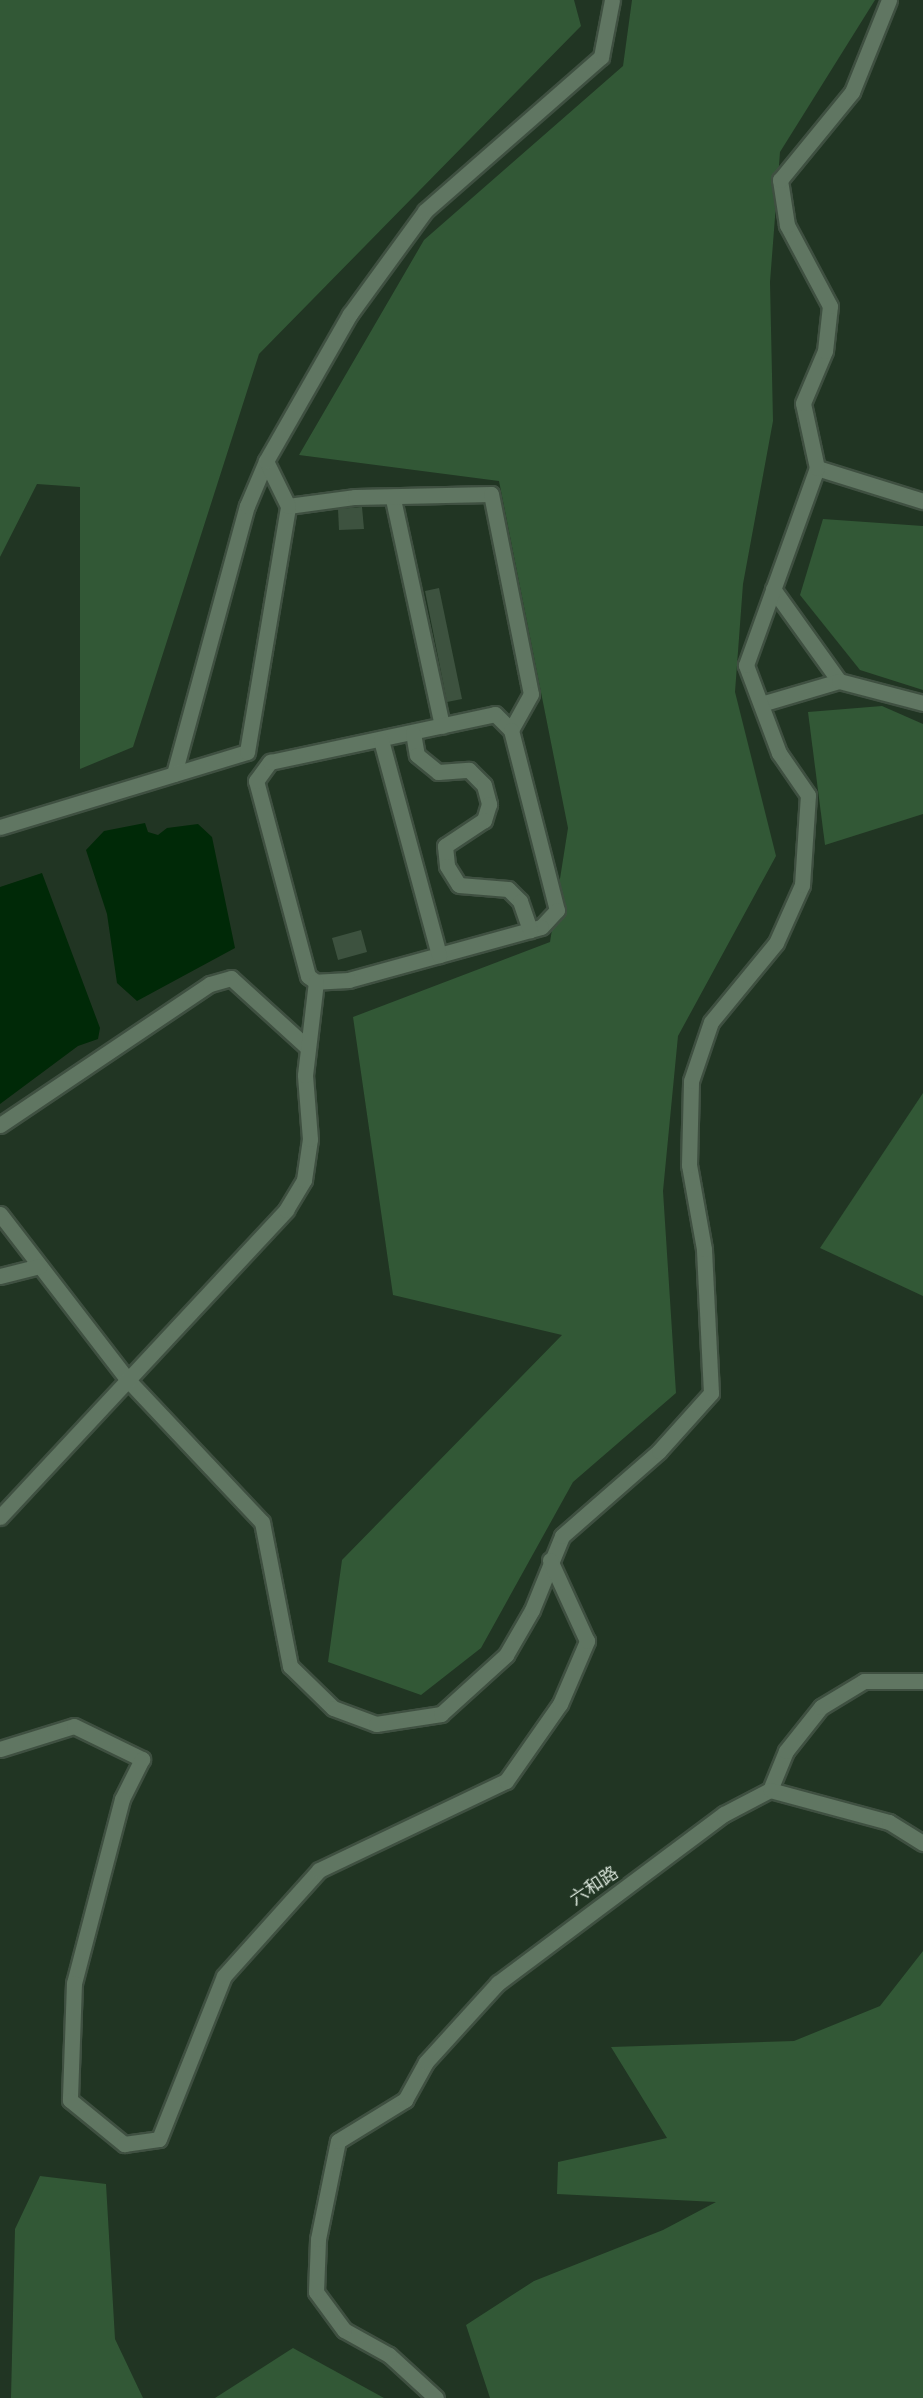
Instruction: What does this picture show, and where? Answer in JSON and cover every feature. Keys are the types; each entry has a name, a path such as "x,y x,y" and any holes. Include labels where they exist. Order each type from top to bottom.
{"street":[{"path":"174,774 247,506 266,461 350,314 425,211 602,57 612,0"},
{"path":"0,1214 128,1380 262,1522 290,1666 333,1708 376,1724 441,1714 506,1655 532,1610 550,1560 562,1536 659,1451 711,1393 704,1249 689,1165 691,1081 711,1022 776,943 802,885 808,795 779,753 746,665 818,468 803,403 825,351 830,306 787,225 780,180 852,92 889,0"},
{"path":"247,752 288,506 266,461"},
{"path":"818,468 923,501"},
{"path":"288,506 355,497 393,499 491,494 531,694 511,730"},
{"path":"393,499 442,726"},
{"path":"773,589 839,681"},
{"path":"761,704 839,681 923,703"},
{"path":"0,827 247,752 270,762 495,714 511,730 557,910 530,930 349,980 316,982 308,976 256,781 270,762"},
{"path":"413,733 417,755 438,772 469,770 484,785 489,804 484,820 445,846 447,866 459,885 508,889 520,901 530,930"},
{"path":"381,740 439,955"},
{"path":"0,1125 210,984 231,978 308,1048"},
{"path":"0,1517 286,1210 304,1180 310,1139 308,1048 316,982"},
{"path":"0,1276 40,1266"},
{"path":"0,1749 74,1726 142,1759 122,1799 74,1983 70,2100 124,2144 159,2139 224,1976 319,1870 506,1781 560,1704 587,1641 550,1560"},
{"path":"923,1680 864,1681 821,1707 786,1751 770,1790 889,1822 923,1843"},
{"name":"六和路","path":"436,2398 388,2355 344,2330 316,2292 318,2239 338,2141 405,2100 426,2062 498,1983 724,1814 770,1790"}],"shaded area":[{"path":"0,0 574,0 581,26 259,354 133,747 80,769 80,487 37,484 0,557"},
{"path":"632,0 875,0 780,152 770,282 773,421 743,584 735,692 776,856 678,1036 663,1191 676,1393 573,1482 481,1648 421,1695 328,1662 342,1560 562,1335 393,1295 353,1017 550,942 568,828 499,481 299,455 424,240 623,66"},
{"path":"823,519 923,526 923,690 860,670 800,595"},
{"path":"882,706 923,724 923,814 825,845 808,712"},
{"path":"145,823 148,832 158,835 167,828 198,824 212,837 235,948 137,1001 117,983 107,914 86,850 104,831"},
{"path":"42,873 100,1028 98,1039 78,1046 0,1104 0,887"},
{"path":"923,1093 923,1296 820,1248"},
{"path":"923,1951 923,2398 490,2398 466,2325 534,2281 663,2230 716,2202 557,2194 558,2162 667,2138 611,2047 794,2041 880,2006"},
{"path":"40,2176 106,2184 115,2339 143,2398 11,2398 15,2229"},
{"path":"293,2348 384,2398 215,2398"}],"building":[{"path":"362,507 364,529 339,530 338,509"},
{"path":"439,588 462,699 447,702 425,591"},
{"path":"361,930 367,952 338,960 332,938"}]}
